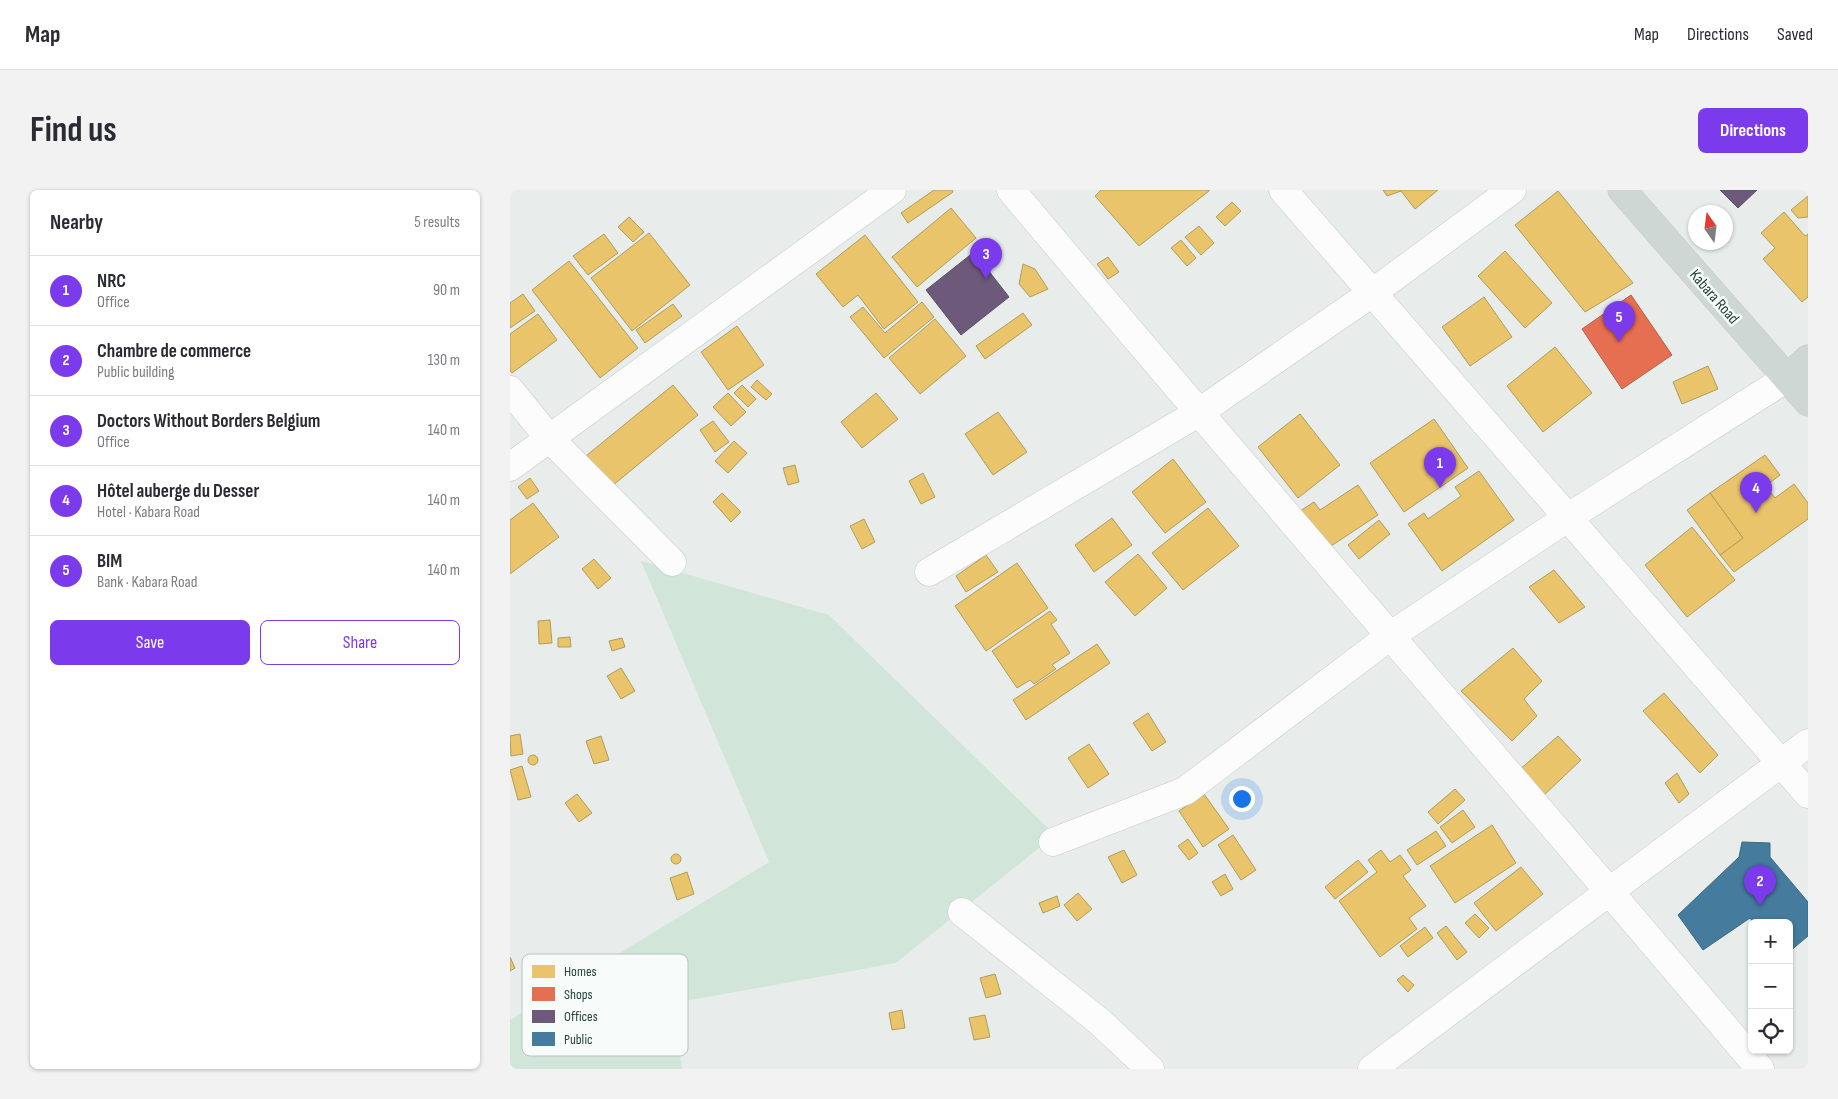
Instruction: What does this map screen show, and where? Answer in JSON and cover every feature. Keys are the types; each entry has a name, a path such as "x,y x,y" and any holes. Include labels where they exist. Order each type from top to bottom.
{"main road":[{"name":"Kabara Road","path":"1622,190 1808,402"},
{"path":"1787,378 1808,359"}],"street":[{"path":"510,467 892,190"},
{"path":"1011,190 1198,413 1610,891 1760,1069"},
{"path":"1284,190 1808,794"},
{"path":"928,572 1198,413 1372,293 1512,190"},
{"path":"1053,842 1185,791 1390,636 1567,518 1787,378"},
{"path":"510,390 549,438 672,562"},
{"path":"1372,1069 1808,743"},
{"path":"962,912 1100,1022 1150,1069"}],"green space":[{"path":"641,561 829,615 1055,835 896,963 688,1000 688,954 618,954 769,862"},
{"path":"522,1013 522,1056 680,1056 682,1069 510,1069 510,1020"}],"building: Homes":[{"path":"934,190 952,190 953,192 908,223 901,213"},
{"path":"1101,190 1209,191 1139,246 1095,196"},
{"path":"1383,190 1438,190 1415,209 1401,191 1387,196"},
{"path":"1558,191 1633,283 1585,312 1515,225"},
{"path":"1808,196 1808,217 1798,218 1791,210"},
{"path":"1232,202 1241,211 1225,226 1216,217"},
{"path":"951,208 976,238 917,287 892,257"},
{"path":"1784,212 1805,236 1808,234 1808,297 1802,302 1763,259 1775,248 1761,233"},
{"path":"629,217 644,232 633,242 618,227"},
{"path":"1199,226 1214,243 1201,255 1185,237"},
{"path":"649,233 690,285 632,331 591,278"},
{"path":"604,234 618,253 588,275 573,256"},
{"path":"865,235 918,302 884,329 858,295 843,307 816,274"},
{"path":"1181,240 1196,258 1187,266 1171,248"},
{"path":"1505,251 1552,303 1525,328 1478,276"},
{"path":"1108,257 1119,272 1108,279 1097,264"},
{"path":"569,261 638,348 600,378 532,290"},
{"path":"1023,264 1035,269 1048,289 1030,297 1019,284"},
{"path":"523,294 535,311 510,328 510,303"},
{"path":"1484,297 1512,337 1470,366 1442,327"},
{"path":"922,302 934,317 884,358 850,317 863,307 885,333"},
{"path":"673,304 682,316 645,343 636,330"},
{"path":"1023,313 1032,325 985,359 976,346"},
{"path":"538,314 557,340 512,373 510,371 510,334"},
{"path":"935,319 966,356 920,394 889,358"},
{"path":"737,326 764,365 728,390 701,352"},
{"path":"1555,347 1592,393 1543,432 1507,386"},
{"path":"1708,366 1718,389 1682,404 1673,382"},
{"path":"757,380 772,394 766,400 751,387"},
{"path":"673,385 698,415 606,491 581,460"},
{"path":"742,385 756,399 748,407 734,393"},
{"path":"728,393 746,412 731,426 713,407"},
{"path":"876,393 898,419 862,448 841,422"},
{"path":"998,412 1027,452 993,475 965,434"},
{"path":"1300,414 1340,465 1298,498 1258,447"},
{"path":"1434,419 1468,468 1404,512 1370,463"},
{"path":"713,421 729,442 715,452 700,430"},
{"path":"734,441 747,453 728,473 715,461"},
{"path":"1765,455 1780,475 1766,486 1775,498 1794,484 1808,503 1808,519 1734,572 1720,555 1743,538 1710,493"},
{"path":"1173,459 1206,502 1165,533 1132,492"},
{"path":"795,465 799,482 788,485 783,468"},
{"path":"1479,471 1514,520 1442,571 1408,524 1424,513 1428,519 1461,496 1455,487"},
{"path":"923,473 935,497 921,504 909,481"},
{"path":"530,478 539,491 527,499 518,487"},
{"path":"1358,485 1378,515 1325,550 1300,511 1314,502 1320,510"},
{"path":"722,493 741,512 731,522 713,502"},
{"path":"1710,493 1743,538 1720,555 1687,510"},
{"path":"533,503 559,537 510,574 510,520"},
{"path":"1208,508 1239,546 1183,590 1152,553"},
{"path":"1112,518 1132,545 1094,572 1075,545"},
{"path":"864,519 875,542 862,549 850,526"},
{"path":"1379,520 1390,534 1359,559 1348,545"},
{"path":"1692,527 1735,580 1687,617 1645,565"},
{"path":"1138,554 1167,588 1135,616 1105,582"},
{"path":"986,555 998,572 966,592 956,576"},
{"path":"594,559 611,578 598,589 582,569"},
{"path":"1017,563 1048,608 986,651 955,606"},
{"path":"1554,570 1585,607 1559,623 1529,587"},
{"path":"1050,611 1057,620 1051,624 1070,653 1052,665 1056,669 1034,684 1030,680 1017,688 992,651"},
{"path":"550,620 552,643 539,644 538,621"},
{"path":"570,637 571,647 558,647 558,638"},
{"path":"622,638 625,647 612,651 609,641"},
{"path":"1097,644 1110,663 1026,720 1013,700"},
{"path":"1513,648 1542,681 1524,699 1537,716 1512,741 1461,691"},
{"path":"621,668 635,691 621,699 607,676"},
{"path":"1664,693 1718,755 1700,773 1643,711"},
{"path":"1148,713 1166,742 1152,751 1133,723"},
{"path":"520,734 523,754 511,756 510,736"},
{"path":"601,736 609,760 594,764 586,741"},
{"path":"1558,736 1581,760 1541,798 1518,771"},
{"path":"1089,744 1109,774 1088,788 1068,758"},
{"path":"533,755 538,760 533,765 528,760"},
{"path":"522,766 531,797 518,800 510,770"},
{"path":"1677,773 1689,794 1679,803 1665,783"},
{"path":"1455,789 1465,800 1438,824 1428,812"},
{"path":"577,794 592,813 579,822 565,803"},
{"path":"1204,794 1229,829 1203,847 1179,811"},
{"path":"1463,810 1475,827 1452,843 1440,827"},
{"path":"1492,825 1516,863 1455,903 1430,866"},
{"path":"1436,831 1446,846 1417,865 1407,850"},
{"path":"1233,835 1256,870 1241,880 1218,845"},
{"path":"1188,839 1198,853 1189,860 1178,846"},
{"path":"1124,850 1137,875 1122,883 1108,857"},
{"path":"1381,850 1390,862 1400,855 1411,870 1403,876 1426,906 1409,918 1417,929 1380,957 1339,901 1377,872 1368,860"},
{"path":"676,854 681,859 676,864 671,859"},
{"path":"1358,860 1368,872 1335,899 1325,887"},
{"path":"1521,867 1543,894 1496,931 1474,903"},
{"path":"687,872 694,894 677,900 670,878"},
{"path":"1225,874 1233,889 1221,896 1212,882"},
{"path":"1078,893 1092,909 1077,921 1064,905"},
{"path":"1057,896 1060,906 1043,913 1039,903"},
{"path":"1475,914 1489,928 1479,938 1465,923"},
{"path":"1446,926 1467,952 1457,960 1437,933"},
{"path":"1425,927 1433,938 1408,957 1400,946"},
{"path":"510,957 515,968 510,971"},
{"path":"995,974 1001,994 986,998 980,978"},
{"path":"1403,975 1414,985 1408,992 1397,980"},
{"path":"902,1010 905,1028 892,1030 889,1013"},
{"path":"985,1015 990,1037 974,1040 969,1018"}],"building: Shops":[{"path":"1631,295 1672,355 1622,389 1582,329"}],"building: Offices":[{"path":"1720,190 1757,190 1738,208"},
{"path":"974,252 1009,297 961,335 926,290"}],"building: Public":[{"path":"1742,842 1770,843 1770,857 1808,902 1808,936 1793,949 1793,919 1750,918 1703,950 1678,915 1739,857"}],"place":[{"name":"Doctors Without Borders Belgium","path":"986,279"},
{"name":"BIM","path":"1619,342"},
{"name":"NRC","path":"1440,488"},
{"name":"Hôtel auberge du Desser","path":"1756,513"},
{"name":"Chambre de commerce","path":"1760,906"}]}
